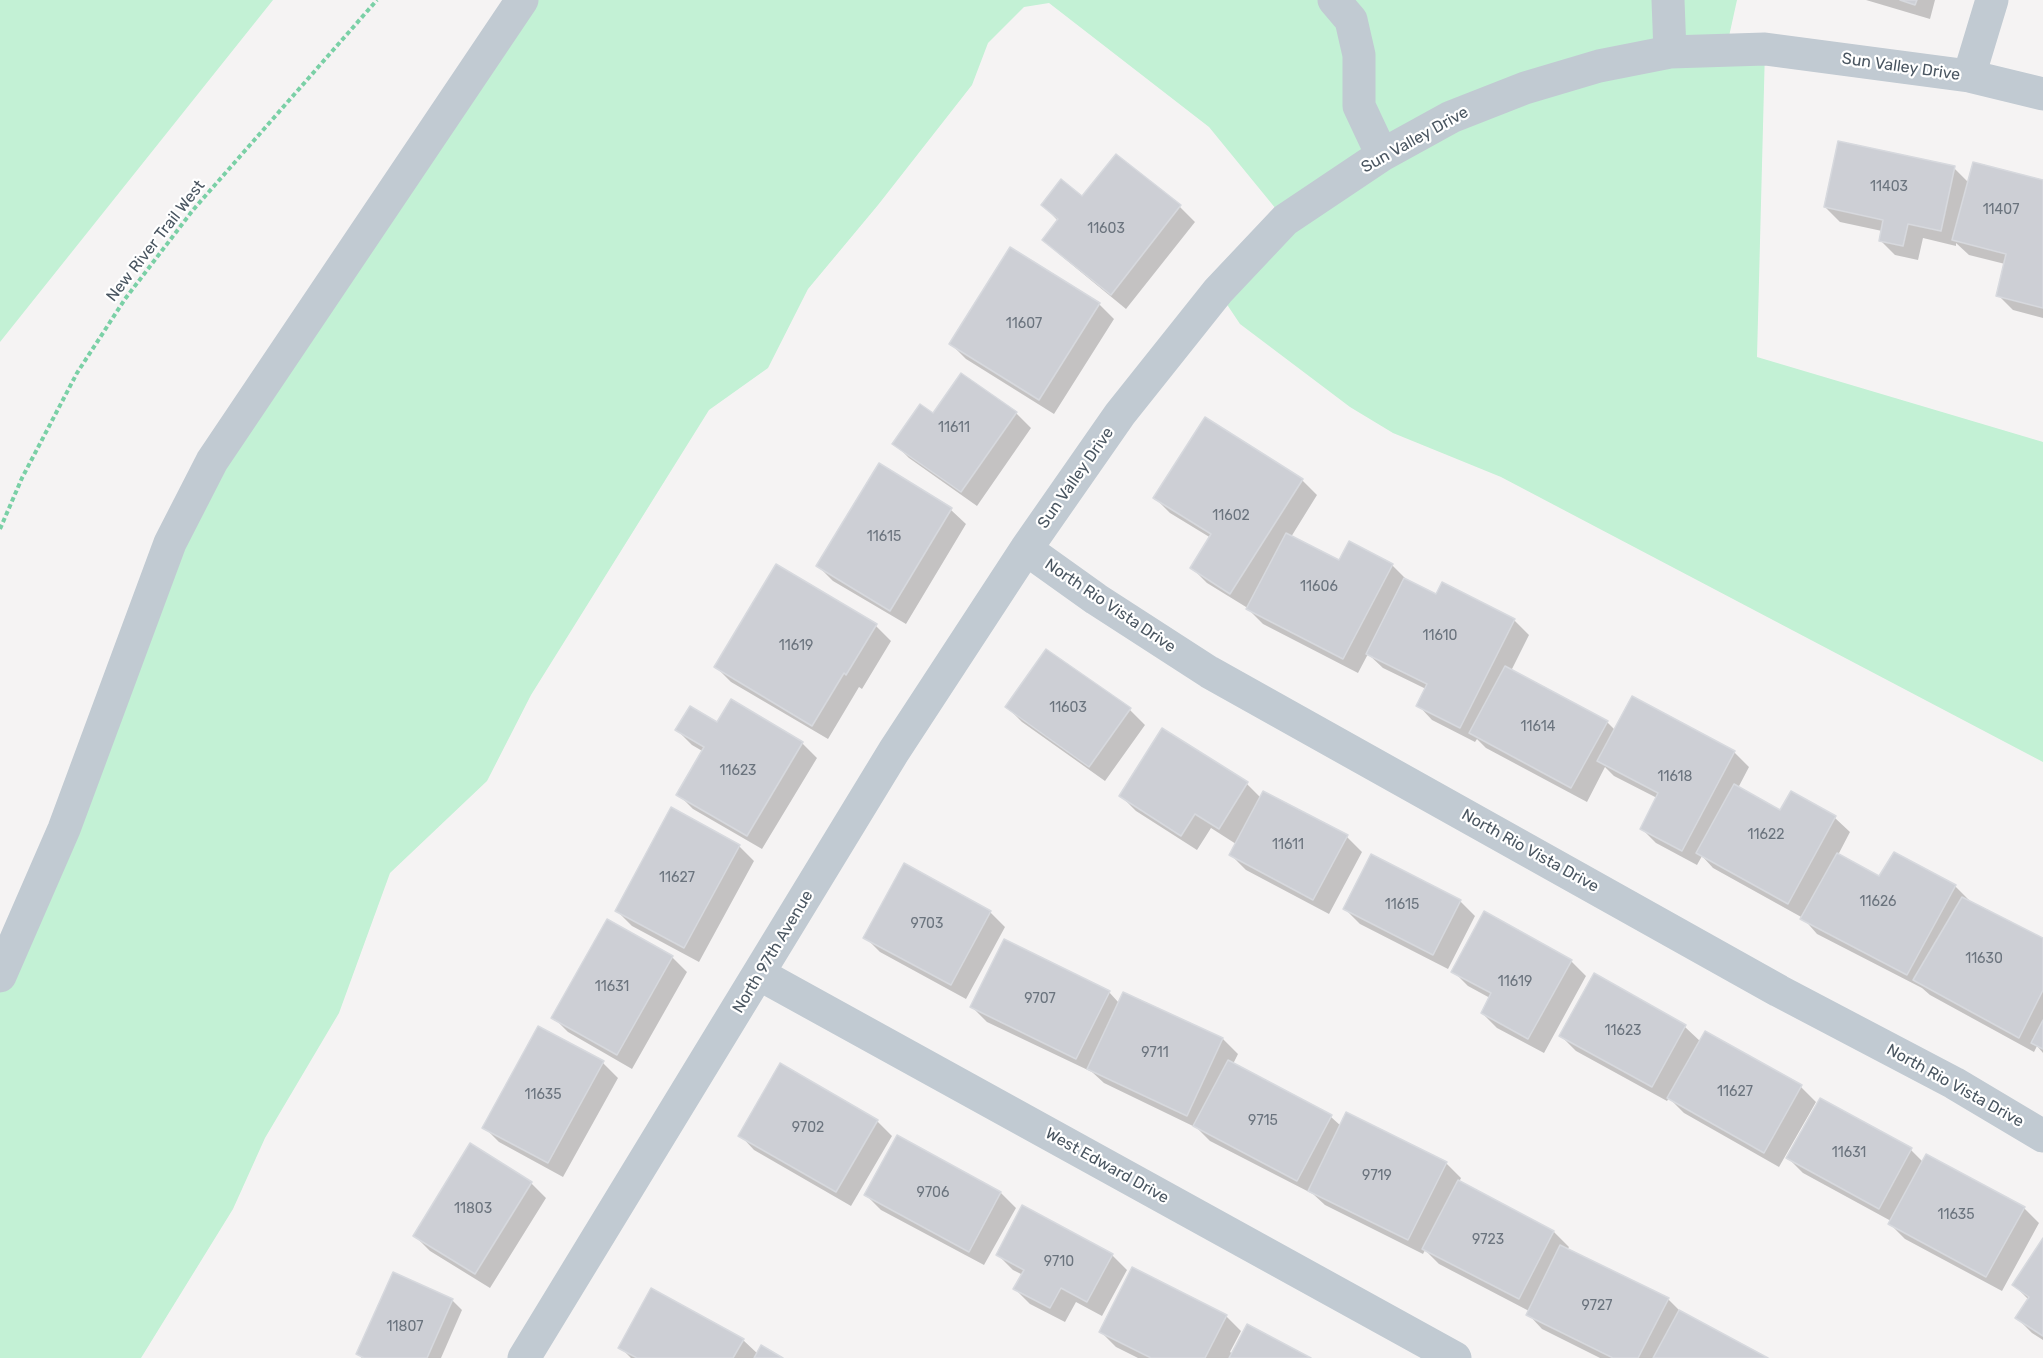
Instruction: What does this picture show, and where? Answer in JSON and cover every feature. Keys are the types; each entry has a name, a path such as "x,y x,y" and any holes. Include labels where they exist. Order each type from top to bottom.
{"street":[{"path":"0,976 64,829 170,543 212,461 522,0"},
{"path":"1334,0 1351,20 1359,56 1359,106 1382,155"},
{"path":"1668,0 1670,52"},
{"path":"1969,76 1992,0"},
{"name":"Sun Valley Drive","path":"1026,549 1120,414 1218,291 1285,220 1382,155 1451,117 1525,88 1599,66 1670,52 1765,48 1969,76 2043,94"},
{"name":"North 97th Avenue","path":"524,1358 894,751 1026,549"},
{"name":"North Rio Vista Drive","path":"1026,549 1096,599 1209,672 1779,991 1954,1083 2043,1136"},
{"name":"West Edward Drive","path":"759,974 1455,1358"}],"path":[{"name":"New River Trail West","path":"0,529 22,478 77,373 125,299 193,210 378,0"}],"green space":[{"path":"0,0 273,0 0,342"},
{"path":"529,0 1737,0 1726,50 1765,49 1757,357 2043,442 2043,762 1501,477 1393,433 1350,407 1240,324 1218,291 1285,220 1209,127 1049,3 1024,7 988,43 972,85 878,205 808,289 768,368 709,410 531,695 487,781 390,873 339,1013 265,1138 233,1209 141,1358 0,1358 0,955 229,439"}],"building":[{"path":"1900,0 1917,0 1915,5"},
{"path":"1838,141 1955,166 1941,231 1908,224 1903,246 1879,241 1883,220 1824,207"},
{"path":"1116,154 1181,205 1111,295 1042,240 1058,219 1041,205 1061,179 1082,196"},
{"path":"1973,162 2043,180 2043,308 1996,296 2006,254 1952,240"},
{"path":"1010,247 1100,303 1039,400 949,344"},
{"path":"961,373 1017,412 961,492 892,444 920,404 933,413"},
{"path":"1205,417 1303,479 1230,594 1190,568 1211,534 1153,498"},
{"path":"879,463 952,508 890,611 816,566"},
{"path":"1286,533 1339,560 1349,541 1393,564 1343,659 1246,609"},
{"path":"776,564 877,624 812,726 714,667"},
{"path":"1404,578 1436,594 1442,582 1515,619 1460,728 1416,706 1427,684 1366,654"},
{"path":"1046,649 1131,708 1089,767 1005,707"},
{"path":"1505,666 1608,721 1571,788 1469,733"},
{"path":"1632,696 1735,751 1682,851 1640,829 1658,793 1597,761"},
{"path":"731,699 803,742 747,836 676,795 704,747 675,730 690,706 717,722"},
{"path":"1162,728 1248,782 1219,829 1195,814 1181,836 1119,796"},
{"path":"1734,784 1780,810 1791,791 1836,816 1788,904 1696,853"},
{"path":"1263,791 1348,835 1313,900 1229,855"},
{"path":"671,807 740,845 684,948 615,911"},
{"path":"1894,852 1956,885 1907,975 1800,919 1837,853 1879,876"},
{"path":"1371,854 1461,900 1433,955 1343,909"},
{"path":"904,863 991,911 951,985 863,938"},
{"path":"1962,897 2043,938 2043,990 2019,1038 1913,980"},
{"path":"1484,911 1572,960 1528,1039 1481,1013 1491,993 1451,972"},
{"path":"607,919 673,956 617,1055 551,1018"},
{"path":"1004,939 1110,991 1076,1059 970,1007"},
{"path":"1594,973 1686,1025 1652,1087 1559,1036"},
{"path":"1123,992 1223,1038 1187,1116 1087,1069"},
{"path":"2043,1020 2043,1049 2031,1043"},
{"path":"538,1026 604,1061 548,1163 482,1128"},
{"path":"1705,1031 1802,1085 1764,1153 1667,1098"},
{"path":"1228,1060 1332,1115 1297,1181 1193,1126"},
{"path":"780,1063 878,1120 836,1192 738,1136"},
{"path":"1820,1098 1912,1148 1879,1209 1786,1158"},
{"path":"1346,1112 1447,1162 1408,1240 1308,1191"},
{"path":"897,1135 1001,1192 969,1252 864,1195"},
{"path":"470,1143 532,1182 475,1274 413,1236"},
{"path":"1926,1154 2025,1207 1986,1277 1888,1224"},
{"path":"1458,1180 1554,1231 1519,1299 1422,1249"},
{"path":"1022,1205 1113,1254 1087,1302 1061,1288 1050,1308 1013,1289 1024,1270 996,1255"},
{"path":"2043,1238 2043,1336 2015,1318 2029,1297 2012,1285"},
{"path":"1560,1245 1669,1298 1638,1358 1613,1358 1526,1315"},
{"path":"1132,1267 1227,1315 1205,1358 1151,1358 1099,1332"},
{"path":"393,1272 453,1299 427,1358 364,1358 356,1354"},
{"path":"651,1288 744,1339 733,1358 637,1358 618,1348"},
{"path":"1679,1310 1768,1358 1653,1358"},
{"path":"1247,1324 1311,1358 1229,1358"},
{"path":"761,1345 783,1358 754,1358"}]}
